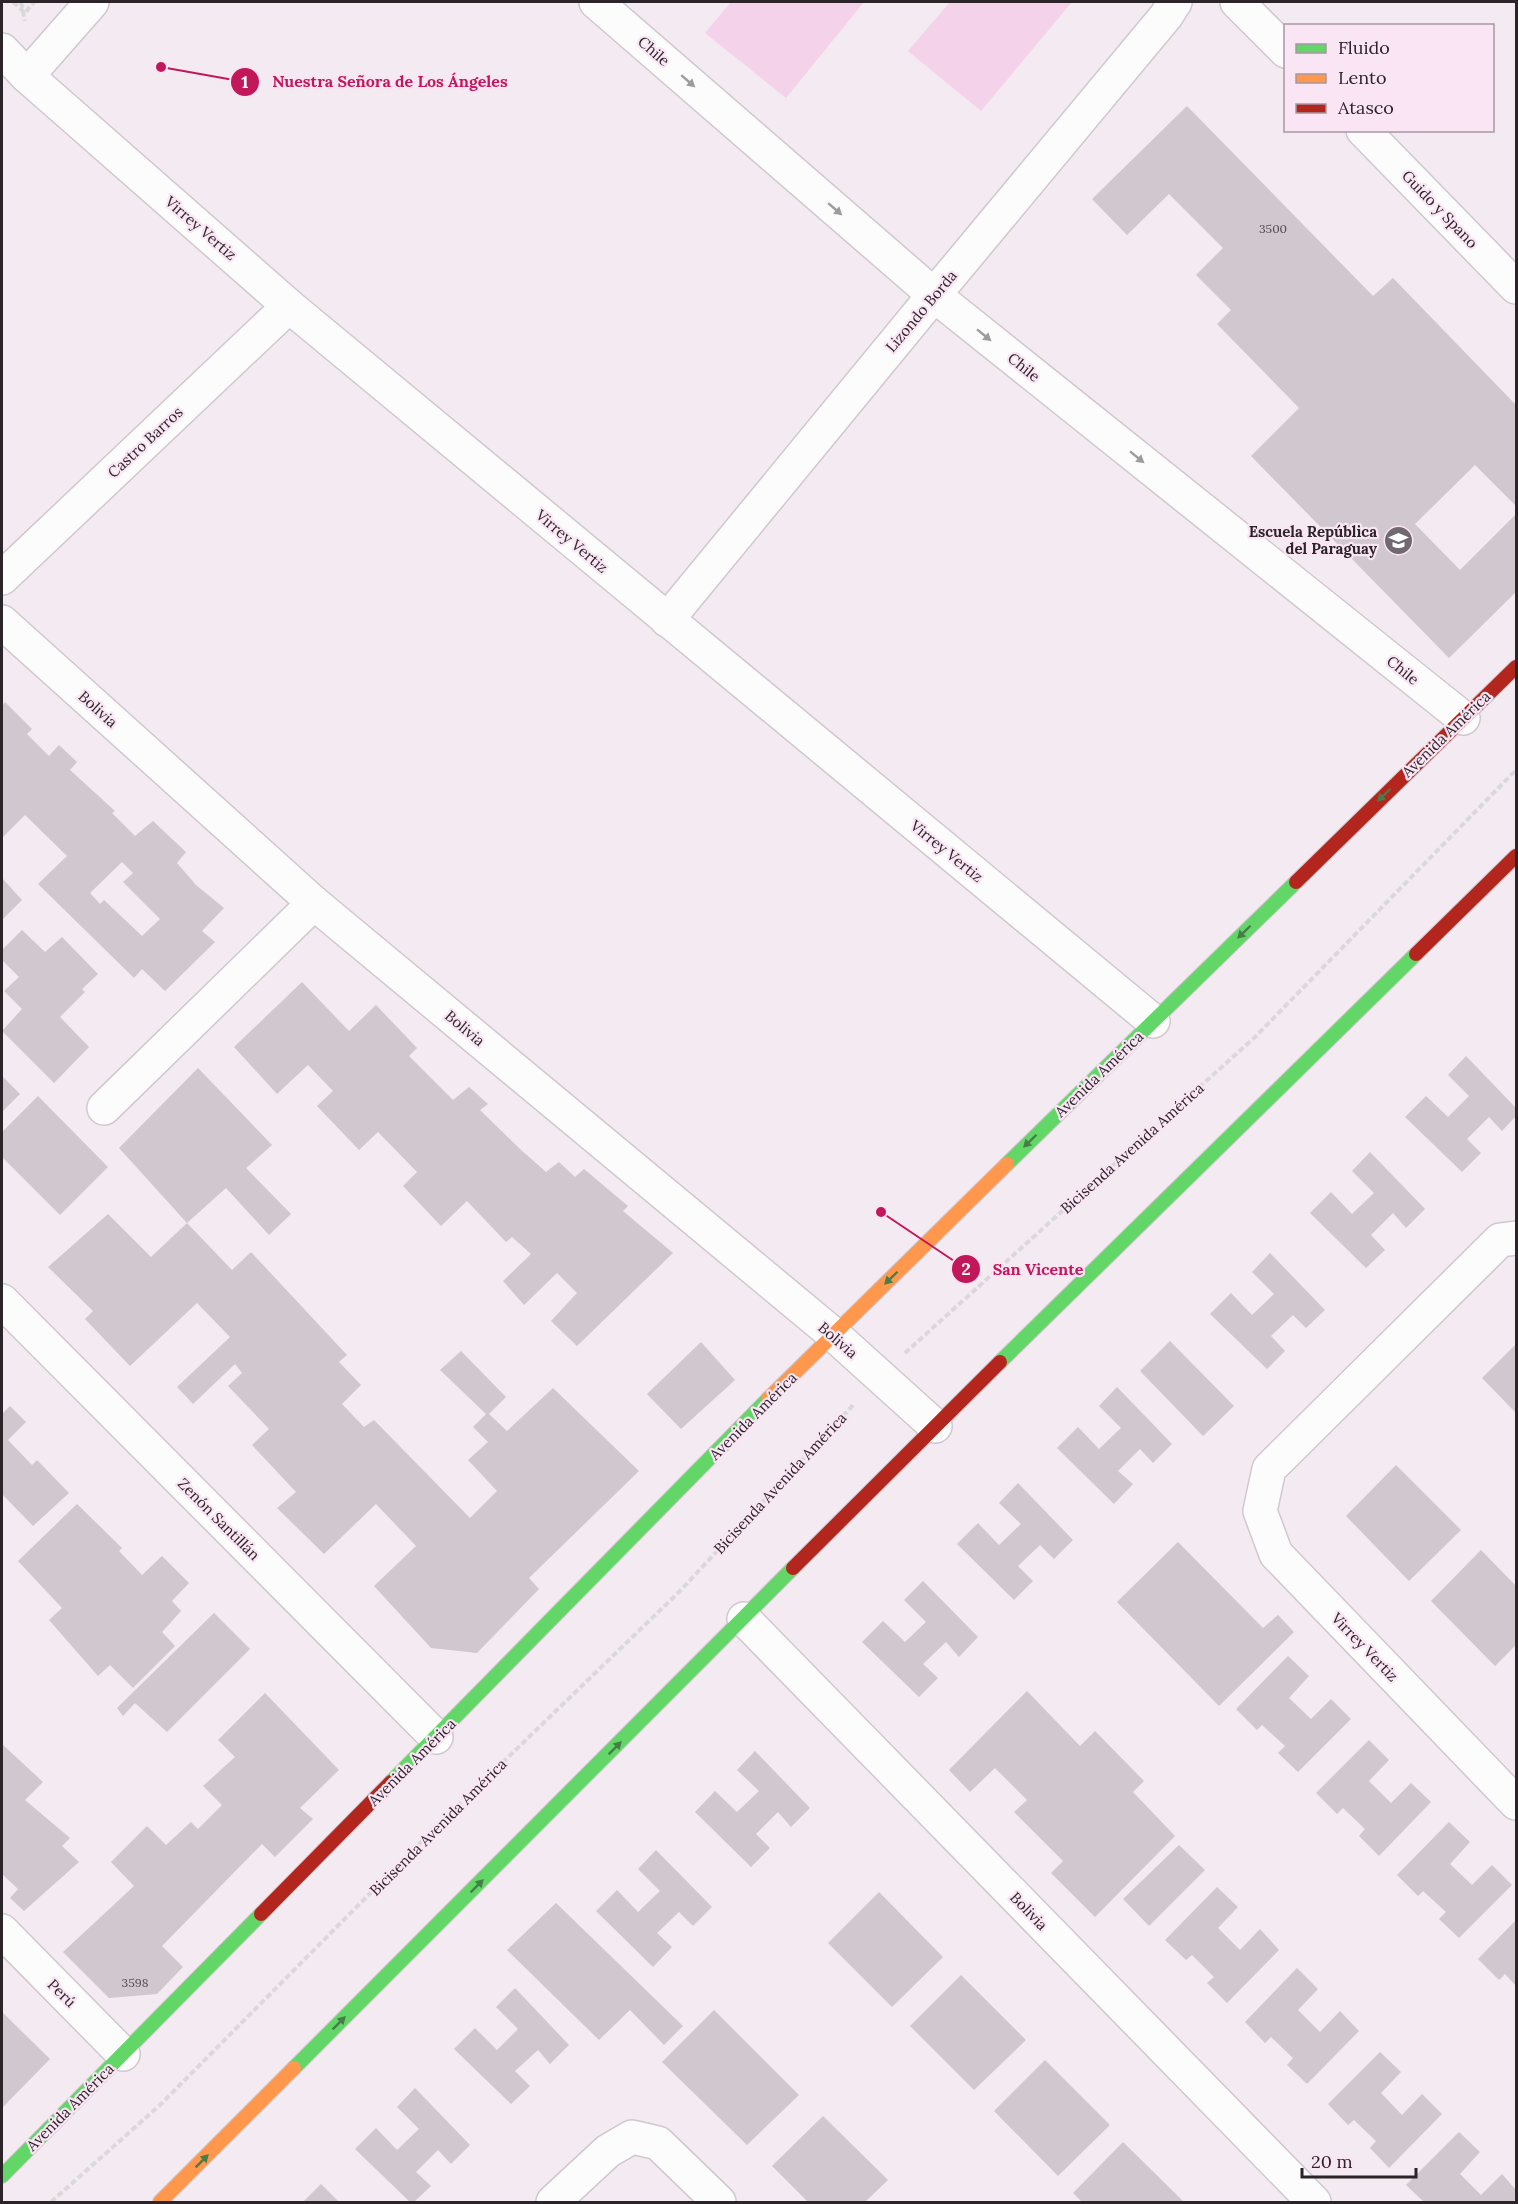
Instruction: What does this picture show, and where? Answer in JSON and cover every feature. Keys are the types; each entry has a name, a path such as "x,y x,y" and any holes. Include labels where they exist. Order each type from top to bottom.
{"main road":[{"name":"Avenida América","path":"2,2176 833,1334 1516,667"},
{"path":"160,2202 935,1426 1516,856"}],"street":[{"path":"27,76 92,2"},
{"name":"Chile","path":"596,2 934,295 1463,717"},
{"name":"Lizondo Borda","path":"667,620 1166,16 1175,2"},
{"path":"1237,2 1284,49"},
{"name":"Virrey Vertiz","path":"2,50 27,76 289,306 1153,1021"},
{"name":"Guido y Spano","path":"1366,132 1516,286"},
{"name":"Castro Barros","path":"2,578 289,306"},
{"name":"Bolivia","path":"2,622 314,903 833,1334 935,1426"},
{"path":"104,1108 314,903"},
{"name":"Virrey Vertiz","path":"1516,1238 1500,1240 1269,1469 1260,1510 1276,1554 1516,1803"},
{"name":"Zenón Santillán","path":"2,1301 436,1737"},
{"name":"Bolivia","path":"744,1619 1314,2202"},
{"name":"Perú","path":"2,1931 123,2054"},
{"path":"553,2202 608,2151 632,2136 658,2143 719,2202"}],"path":[{"path":"12,2 25,13"},
{"path":"21,2 25,13"},
{"path":"25,13 34,2"},
{"name":"Bicisenda Avenida América","path":"51,2202 160,2105 440,1823 679,1592 880,1377 1255,1036 1516,770"}],"shaded area":[{"path":"731,2 864,2 786,98 705,33"},
{"path":"950,2 1072,2 981,111 908,51"}],"building":[{"path":"1187,106 1373,296 1393,278 1516,405 1516,506 1475,465 1415,524 1460,570 1516,514 1516,592 1449,658 1251,456 1299,408 1217,324 1231,310 1196,275 1223,248 1169,194 1127,235 1092,199"},
{"path":"5,702 32,729 27,734 49,756 59,745 77,762 70,770 115,811 112,813 135,836 153,821 186,852 177,863 196,885 224,908 202,931 215,942 165,991 142,969 134,978 38,884 67,856 25,815 2,838 2,706","holes":["122,862 133,873 123,882 160,919 142,936 104,900 100,904 90,893"]},
{"path":"2,878 22,900 2,920"},
{"path":"22,930 45,952 62,937 98,974 82,989 85,992 60,1017 89,1047 54,1083 2,1031 22,1009 4,991 19,977 2,960 2,950"},
{"path":"302,982 349,1031 376,1005 417,1048 409,1056 453,1100 469,1087 488,1104 480,1110 546,1172 559,1162 575,1177 584,1169 628,1206 623,1211 673,1253 577,1346 551,1321 577,1293 557,1273 524,1305 503,1281 531,1254 512,1237 506,1242 467,1201 441,1226 403,1186 417,1172 378,1132 359,1150 317,1106 333,1091 308,1065 277,1094 234,1047"},
{"path":"1466,1056 1516,1108 1516,1116 1502,1131 1489,1117 1467,1139 1481,1153 1462,1172 1405,1117 1426,1096 1448,1117 1469,1096 1448,1075"},
{"path":"198,1068 272,1145 246,1168 291,1214 269,1235 226,1188 187,1223 119,1148"},
{"path":"2,1076 20,1094 2,1112"},
{"path":"38,1096 108,1167 60,1215 2,1157 2,1132"},
{"path":"1370,1152 1425,1209 1406,1228 1393,1213 1371,1235 1385,1250 1366,1268 1310,1213 1331,1192 1352,1214 1374,1193 1352,1171"},
{"path":"108,1214 151,1257 187,1223 232,1270 251,1252 347,1355 339,1362 361,1385 342,1404 364,1427 374,1420 470,1518 497,1491 468,1460 488,1442 473,1427 486,1414 440,1370 461,1351 506,1397 489,1414 507,1431 553,1388 639,1471 529,1578 539,1589 477,1653 431,1648 374,1586 416,1546 376,1504 324,1554 277,1508 296,1492 252,1445 269,1429 228,1386 242,1373 235,1364 193,1404 177,1387 230,1337 197,1303 130,1366 85,1319 93,1311 48,1267"},
{"path":"1270,1253 1325,1310 1306,1328 1293,1315 1271,1336 1285,1351 1267,1369 1210,1314 1231,1293 1252,1315 1274,1294 1252,1272"},
{"path":"1170,1341 1234,1406 1203,1436 1140,1371"},
{"path":"701,1342 735,1380 681,1429 647,1394"},
{"path":"1516,1344 1516,1413 1482,1378"},
{"path":"1117,1387 1172,1444 1153,1463 1140,1449 1118,1471 1133,1484 1114,1504 1057,1448 1078,1427 1099,1449 1121,1428 1099,1406"},
{"path":"10,1406 26,1422 8,1440 32,1465 37,1460 69,1493 33,1526 2,1494 2,1414"},
{"path":"1396,1465 1461,1530 1409,1581 1346,1516"},
{"path":"1018,1483 1073,1540 1054,1559 1040,1545 1018,1566 1033,1581 1014,1600 957,1544 978,1523 999,1545 1021,1524 999,1503"},
{"path":"77,1504 122,1548 119,1551 142,1575 162,1556 189,1583 172,1601 181,1611 162,1632 175,1646 133,1688 110,1665 98,1676 49,1620 62,1608 18,1561"},
{"path":"1178,1542 1263,1628 1278,1615 1294,1632 1219,1706 1117,1602"},
{"path":"1481,1550 1516,1586 1516,1645 1495,1666 1431,1601"},
{"path":"923,1581 978,1637 959,1657 946,1642 923,1664 938,1678 919,1697 862,1642 883,1621 905,1642 926,1622 904,1600"},
{"path":"214,1613 250,1649 167,1732 135,1703 123,1716 117,1708"},
{"path":"1288,1656 1309,1676 1289,1698 1311,1719 1331,1699 1351,1719 1298,1772 1278,1753 1285,1746 1262,1725 1257,1730 1236,1709"},
{"path":"1027,1691 1080,1746 1095,1731 1144,1781 1133,1792 1175,1836 1095,1917 1051,1873 1063,1861 1014,1812 1027,1800 995,1768 970,1792 949,1770"},
{"path":"265,1693 339,1770 300,1808 313,1819 275,1857 262,1844 162,1946 183,1967 157,1994 109,1998 63,1952 134,1886 111,1862 147,1826 166,1845 191,1822 198,1829 222,1805 203,1786 235,1757 218,1740"},
{"path":"1369,1740 1389,1760 1369,1781 1391,1803 1411,1783 1431,1802 1379,1856 1359,1836 1365,1829 1343,1808 1337,1814 1316,1793"},
{"path":"2,1744 43,1782 25,1800 70,1838 62,1846 79,1862 24,1911 10,1898 18,1889 2,1874"},
{"path":"755,1751 810,1808 791,1827 778,1812 756,1834 770,1848 751,1867 695,1812 715,1791 737,1812 759,1791 737,1770"},
{"path":"1449,1822 1470,1842 1450,1864 1472,1885 1492,1865 1512,1885 1459,1938 1439,1919 1446,1912 1423,1891 1418,1896 1397,1875"},
{"path":"1179,1845 1205,1870 1149,1926 1123,1899"},
{"path":"656,1850 712,1907 693,1926 679,1912 657,1933 672,1947 653,1967 596,1911 617,1890 638,1912 660,1891 638,1869"},
{"path":"1217,1887 1238,1907 1218,1928 1240,1950 1260,1929 1279,1950 1227,2003 1207,1983 1214,1977 1192,1955 1186,1960 1165,1940"},
{"path":"879,1892 943,1957 892,2007 828,1943"},
{"path":"556,1903 683,2026 664,2045 630,2010 599,2040 507,1950"},
{"path":"1516,1920 1516,1986 1505,1974 1499,1980 1478,1959"},
{"path":"1297,1968 1318,1989 1298,2010 1320,2032 1340,2011 1359,2031 1307,2084 1287,2065 1293,2058 1271,2037 1265,2043 1245,2022"},
{"path":"961,1975 1026,2040 974,2090 910,2026"},
{"path":"515,1988 569,2045 550,2064 538,2050 515,2071 530,2086 511,2104 454,2049 475,2028 497,2050 518,2029 496,2007"},
{"path":"714,2010 799,2095 747,2145 662,2062"},
{"path":"2,2012 50,2059 2,2108"},
{"path":"1380,2052 1401,2072 1381,2093 1402,2115 1422,2094 1442,2114 1389,2168 1370,2148 1376,2141 1354,2120 1348,2125 1328,2104"},
{"path":"1045,2060 1110,2125 1058,2176 994,2111"},
{"path":"415,2088 470,2145 451,2164 438,2150 416,2172 431,2186 414,2202 410,2202 355,2149 376,2128 397,2150 419,2129 397,2107"},
{"path":"823,2116 888,2180 865,2202 808,2202 772,2166"},
{"path":"1459,2132 1480,2152 1460,2174 1481,2195 1502,2174 1516,2190 1516,2199 1513,2202 1424,2202 1406,2185"},
{"path":"1123,2142 1184,2202 1082,2202 1073,2193"},
{"path":"321,2184 339,2202 303,2202"}],"traffic: fast":[{"path":"1007,1164 1296,882"},
{"path":"1000,1362 1416,954"},
{"path":"391,1782 768,1399"},
{"path":"294,2068 793,1568"},
{"path":"2,2176 261,1914"}],"traffic: slow":[{"path":"768,1399 1007,1164"},
{"path":"160,2202 294,2068"}],"traffic: jam":[{"path":"1296,882 1516,667"},
{"path":"1416,954 1516,856"},
{"path":"793,1568 1000,1362"},
{"path":"261,1914 391,1782"}],"place":[{"name":"Nuestra Señora de Los Ángeles","path":"161,67"},
{"name":"Escuela República del Paraguay","path":"1398,540"},
{"name":"San Vicente","path":"881,1212"}]}
